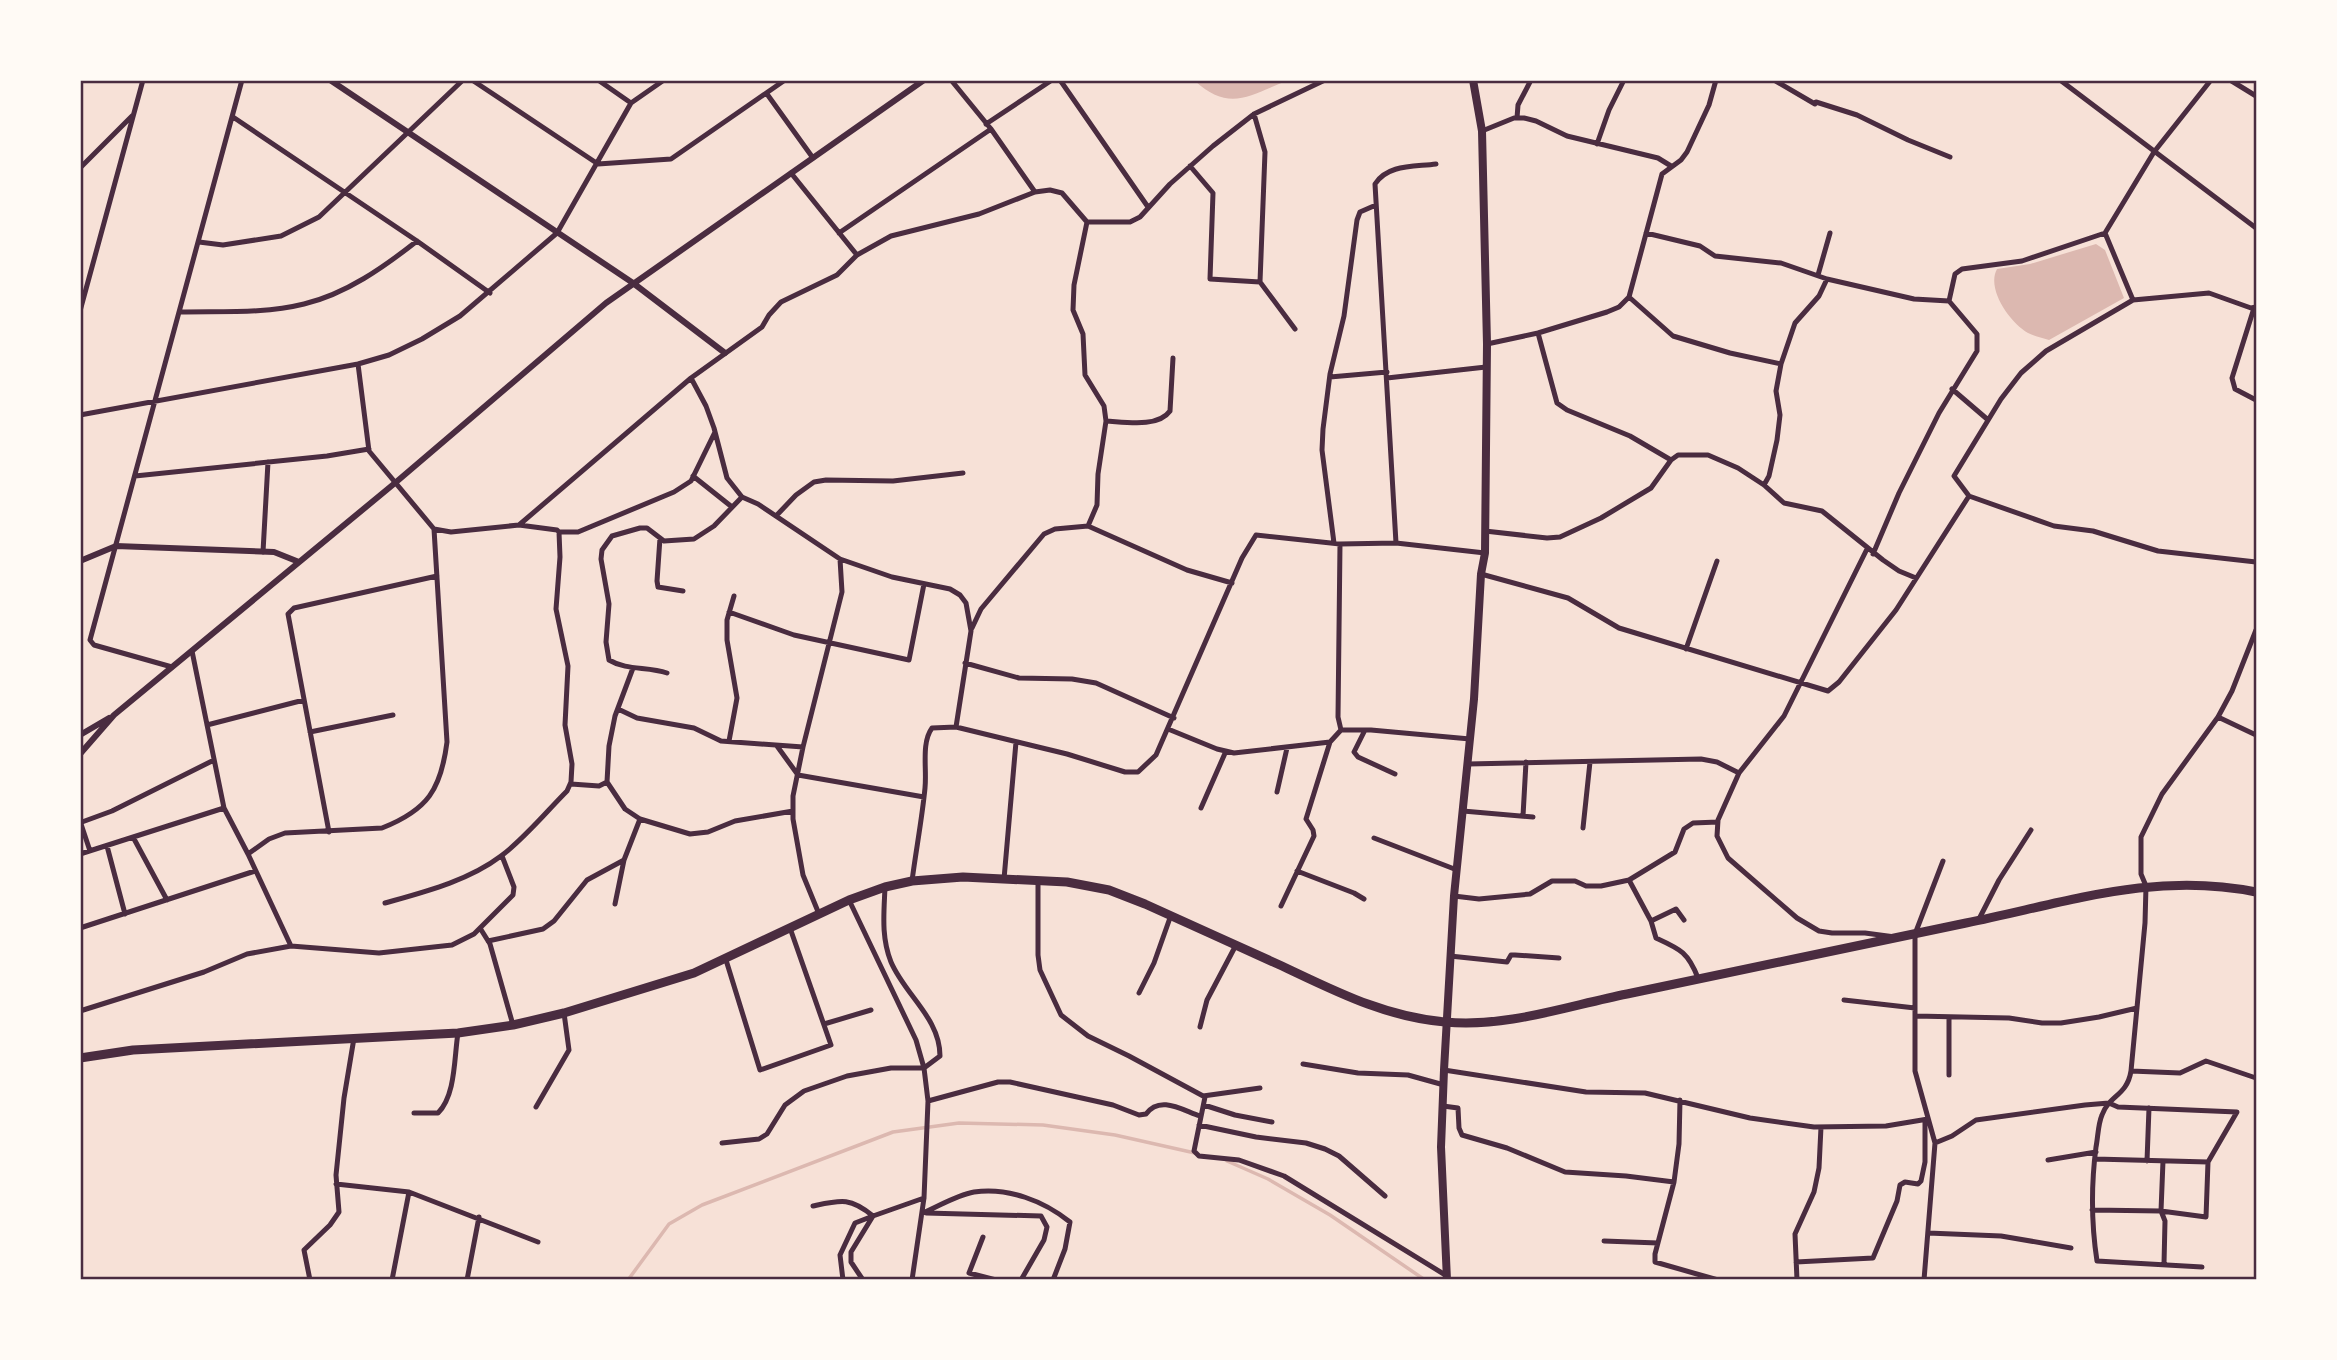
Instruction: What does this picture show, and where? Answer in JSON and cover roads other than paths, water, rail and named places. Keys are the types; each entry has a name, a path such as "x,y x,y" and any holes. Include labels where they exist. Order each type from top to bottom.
{"highway":[{"path":"80,1058 145,1049 458,1033 513,1026 660,985 726,960 849,900 885,887 912,881 963,877 1038,880 1109,890 1171,915 1364,1004 1407,1016 1447,1022 1511,1019 1978,921 2099,892 2191,884 2256,892"}],"main road":[{"path":"1447,1278 1441,1147 1444,1070 1454,896 1485,553 1486,344 1482,131 1474,80"}],"street":[{"path":"80,311 143,80"},
{"path":"172,667 94,645 90,640 242,80"},
{"path":"330,80 633,283 725,353"},
{"path":"199,242 223,245 281,236 319,217 463,80"},
{"path":"472,80 598,164 671,159 785,80"},
{"path":"598,80 631,103"},
{"path":"80,415 358,364 389,355 422,339 460,316 490,293 557,233 631,103 664,80"},
{"path":"80,735 114,715 633,283 924,80"},
{"path":"951,80 1035,192"},
{"path":"839,233 1052,80"},
{"path":"1060,80 1148,207"},
{"path":"1087,222 1130,222 1140,217 1190,166 1254,114 1325,80"},
{"path":"1517,118 1518,105 1531,80"},
{"path":"1597,144 1609,110 1624,80"},
{"path":"1486,344 1538,333 1607,312 1619,307 1629,297 1661,174 1681,160 1687,152 1709,105 1716,80"},
{"path":"1774,80 1816,103 1857,115 1950,158"},
{"path":"2060,80 2256,228"},
{"path":"1949,301 1955,274 1962,268 2022,261 2105,233 2154,152 2211,80"},
{"path":"2230,80 2256,96"},
{"path":"767,94 813,158"},
{"path":"80,168 134,114"},
{"path":"1254,114 1265,152 1260,282 1295,329"},
{"path":"233,117 490,293"},
{"path":"1482,131 1517,118 1536,121 1567,136 1658,158 1671,166"},
{"path":"1396,543 1375,184 1382,174 1395,169 1436,164"},
{"path":"1190,166 1213,193 1210,279 1260,282"},
{"path":"791,173 857,256"},
{"path":"519,525 691,378 761,327 781,302 837,275 857,256 891,236 979,214 1035,192 1050,190 1062,193 1087,222 1074,285 1073,310 1083,334 1085,375 1104,406 1106,421 1098,474 1097,505 1088,526"},
{"path":"1341,730 1338,718 1337,543 1322,450 1330,377 1344,316 1357,220 1360,212 1376,205"},
{"path":"1646,233 1700,246 1715,256 1781,263 1827,279 1914,299 1949,301 1977,334 1977,351 1969,367 1952,389 1899,493 1873,554"},
{"path":"1818,275 1830,233"},
{"path":"2105,233 2133,300"},
{"path":"180,312 264,311 305,304 347,287 386,266 417,241"},
{"path":"1764,485 1769,477 1777,440 1780,415 1776,391 1781,364 1795,323 1819,296 1827,279"},
{"path":"2256,400 2235,389 2232,378 2255,307 2209,293 2133,300 2046,351 2021,373 1987,419 1954,476 1969,496 2054,526 2093,531 2158,551 2256,562"},
{"path":"1629,297 1673,336 1730,353 1781,364"},
{"path":"1538,333 1557,404 1630,436 1671,460"},
{"path":"1106,421 1155,421 1166,418 1170,411 1173,358"},
{"path":"248,854 269,839 285,834 382,828 394,823 414,812 432,794 444,771 447,741 434,529 369,449 358,364"},
{"path":"1330,377 1486,366"},
{"path":"691,378 706,406 727,478 742,496 840,559 892,577 950,590 960,595 968,610 971,631"},
{"path":"1952,389 1987,419"},
{"path":"434,529 451,532 519,525 559,532 578,532 674,492 691,481 715,432"},
{"path":"135,477 369,449"},
{"path":"1485,531 1547,538 1572,532 1651,488 1671,460 1678,455 1708,455 1738,468 1764,485 1784,503 1822,511 1873,554 1899,571 1916,578"},
{"path":"263,552 268,462"},
{"path":"776,516 796,495 814,482 893,481 962,473"},
{"path":"693,476 732,507"},
{"path":"667,673 658,669 632,668 609,660 606,652 609,604 601,559 602,550 612,536 640,528 647,528 664,541 694,539 714,526 742,496"},
{"path":"1482,574 1568,598 1619,628 1828,691 1896,610 1969,496"},
{"path":"956,726 971,631 981,609 1044,534 1055,529 1088,526 1186,570 1232,583"},
{"path":"385,903 431,891 502,856 567,791 572,764 565,725 568,666 556,609 559,532"},
{"path":"912,881 924,797 928,734 933,728 956,726 1067,754 1125,772 1138,772 1156,755 1256,535 1337,543 1396,543 1485,553"},
{"path":"660,538 658,587 683,590"},
{"path":"80,561 116,546 274,552 299,562"},
{"path":"1867,549 1784,716 1739,772 1718,822 1720,844 1728,858 1797,918 1819,931 1898,937"},
{"path":"819,914 803,875 793,796 842,592 840,559"},
{"path":"1686,649 1717,561"},
{"path":"329,832 288,614 295,608 436,576"},
{"path":"729,612 794,635 909,660 924,584"},
{"path":"729,741 737,698 727,640 729,612 734,596"},
{"path":"2202,1267 2097,1261 2092,1210 2095,1159 2101,1115 2109,1103 2123,1091 2131,1071 2143,955 2146,886 2141,874 2140,849 2147,821 2162,794 2218,717 2232,691 2256,630"},
{"path":"192,650 223,808 291,946"},
{"path":"965,663 1019,678 1072,679 1097,683 1174,718"},
{"path":"632,668 608,746 607,782 625,809 640,819 690,834 708,832 735,821 793,811"},
{"path":"207,725 304,700"},
{"path":"618,709 637,718 694,728 721,741 803,747"},
{"path":"80,754 114,715"},
{"path":"310,732 393,715"},
{"path":"2218,717 2256,735"},
{"path":"1168,729 1234,753 1330,742"},
{"path":"1281,906 1314,836 1306,819 1330,742 1341,730 1470,739"},
{"path":"1365,730 1354,752 1358,757 1395,774"},
{"path":"1004,878 1016,742"},
{"path":"778,746 798,775 924,797"},
{"path":"1277,792 1287,748"},
{"path":"1201,808 1226,751"},
{"path":"90,851 82,822 112,811 214,760"},
{"path":"1468,764 1702,760 1717,762 1739,772"},
{"path":"1523,816 1527,762"},
{"path":"1583,828 1590,762"},
{"path":"570,784 599,786 607,782"},
{"path":"80,854 223,808"},
{"path":"1463,811 1533,817"},
{"path":"615,904 624,860 640,819"},
{"path":"1454,896 1479,899 1530,894 1552,881 1575,881 1586,886 1601,886 1629,880 1675,852 1684,829 1693,823 1718,822"},
{"path":"1978,921 1999,880 2031,830"},
{"path":"133,837 167,900"},
{"path":"1374,838 1457,870"},
{"path":"107,846 124,914"},
{"path":"80,1011 204,972 247,954 291,946 379,953 452,945 474,934 513,895 514,887 502,856"},
{"path":"488,941 543,929 554,921 587,880 624,860"},
{"path":"1924,1279 1935,1143 1915,1071 1915,934 1943,861"},
{"path":"80,928 255,871"},
{"path":"1297,871 1364,899"},
{"path":"1038,880 1040,970 1061,1015 1087,1036 1203,1096 1260,1088"},
{"path":"1629,880 1651,921 1656,938 1682,950 1692,961 1698,978"},
{"path":"722,1143 759,1139 766,1134 785,1105 804,1091 847,1076 891,1068 924,1068 940,1056 940,1042 932,1024 892,964 883,937 885,887"},
{"path":"849,900 916,1040 924,1068 928,1101 924,1198 912,1279"},
{"path":"1651,921 1676,909 1684,920"},
{"path":"1139,993 1154,963 1171,915"},
{"path":"480,928 488,941 513,1026"},
{"path":"726,960 760,1070 831,1045 790,928"},
{"path":"1200,1027 1207,1000 1236,945"},
{"path":"1450,956 1507,962 1515,955 1559,958"},
{"path":"1844,1000 1915,1009"},
{"path":"1915,1016 2009,1018 2061,1023 2137,1008"},
{"path":"824,1024 871,1010"},
{"path":"536,1107 569,1050 564,1013"},
{"path":"1949,1017 1950,1075"},
{"path":"414,1113 438,1113 443,1108 450,1089 458,1033"},
{"path":"310,1279 304,1250 330,1225 339,1212 337,1184 344,1098 354,1038"},
{"path":"2131,1071 2180,1073 2206,1061 2256,1077"},
{"path":"1303,1064 1358,1073 1408,1074 1444,1084"},
{"path":"1444,1070 1586,1092 1645,1093 1750,1118 1821,1127 1886,1126 1927,1120"},
{"path":"928,1101 998,1082 1010,1082 1113,1105 1139,1115 1146,1114 1151,1107 1164,1103 1200,1116"},
{"path":"1203,1096 1204,1105 1194,1151 1199,1156 1238,1160 1284,1176 1447,1278"},
{"path":"1680,1100 1679,1144 1674,1182 1655,1262 1718,1279"},
{"path":"1935,1143 1952,1136 1976,1120 2109,1103 2118,1107 2237,1112 2208,1163 2206,1217 2161,1211 2092,1210"},
{"path":"1204,1105 1235,1115 1272,1122"},
{"path":"1443,1106 1458,1108 1462,1135 1507,1148 1565,1172 1674,1182"},
{"path":"2147,1161 2149,1108"},
{"path":"1796,1262 1873,1258 1897,1201 1900,1185 1905,1182 1917,1184 1921,1181 1925,1162 1927,1120"},
{"path":"1199,1125 1256,1137 1306,1143 1325,1149 1339,1156 1385,1196"},
{"path":"1797,1279 1795,1234 1814,1192 1819,1168 1821,1127"},
{"path":"2048,1160 2096,1152"},
{"path":"2095,1159 2208,1163"},
{"path":"2163,1161 2161,1211 2165,1221 2164,1264"},
{"path":"337,1184 409,1192 538,1242"},
{"path":"392,1279 409,1192"},
{"path":"923,1213 972,1193 996,1192 1027,1197 1056,1211 1070,1222 1065,1249 1052,1279"},
{"path":"843,1279 840,1255 855,1223 924,1198"},
{"path":"813,1206 840,1200 858,1203 873,1216"},
{"path":"923,1213 1041,1216 1047,1227 1044,1240 1021,1279"},
{"path":"863,1279 851,1262 851,1252 873,1216"},
{"path":"467,1279 479,1217"},
{"path":"1928,1233 2001,1236 2071,1248"},
{"path":"982,1237 969,1273 996,1279"},
{"path":"1604,1241 1658,1243"},
{"path":"1686,1279 1687,1270"}],"waterway":[{"path":"628,1280 669,1224 702,1205 893,1132 959,1123 1043,1125 1115,1135 1195,1153"},
{"path":"1227,1161 1268,1179 1330,1215 1425,1280"}]}
